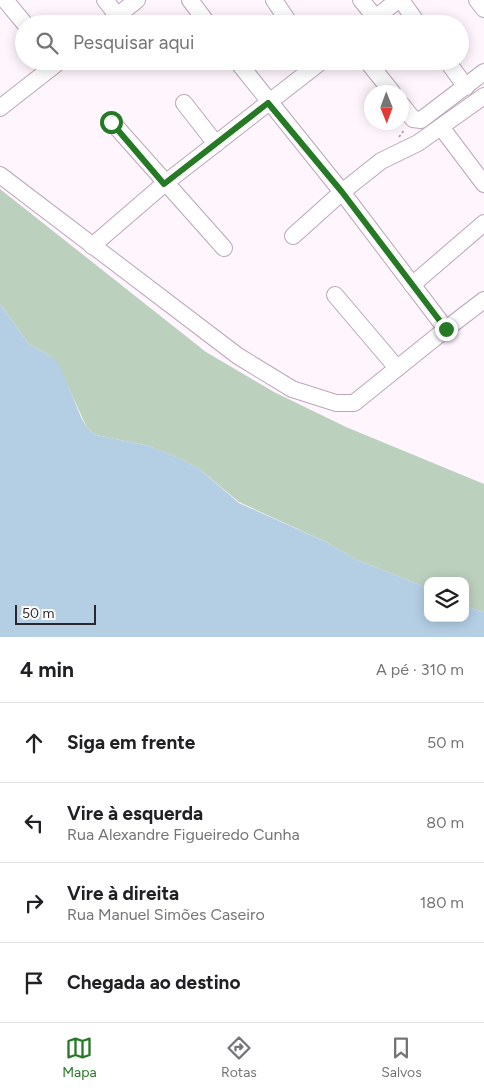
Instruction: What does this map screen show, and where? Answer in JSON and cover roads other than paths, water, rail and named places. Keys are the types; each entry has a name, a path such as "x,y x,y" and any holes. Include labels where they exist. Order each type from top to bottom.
{"street":[{"path":"5,0 18,15"},
{"path":"105,0 113,15"},
{"path":"122,15 137,0"},
{"path":"190,0 201,15"},
{"path":"274,0 284,15"},
{"path":"361,0 369,15"},
{"path":"380,15 399,0 411,15"},
{"path":"477,0 484,9"},
{"path":"0,108 49,70"},
{"path":"244,70 268,103 342,192 446,329"},
{"path":"92,246 164,184 308,70"},
{"path":"374,70 386,85"},
{"path":"454,70 466,87"},
{"path":"409,114 413,119 421,120 430,116 484,72"},
{"path":"293,236 342,192 381,161 418,143 484,96"},
{"path":"184,103 216,144"},
{"path":"111,122 164,184 224,248"},
{"path":"441,127 484,184"},
{"path":"0,175 238,356 292,388 336,403 354,403 484,300"},
{"path":"412,285 484,223"},
{"path":"335,295 397,368"}],"water":[{"path":"0,304 29,344 52,357 60,366 81,417 87,428 96,435 149,446 181,459 198,468 239,503 326,542 357,560 424,586 424,622 469,622 469,607 484,612 484,637 0,637"}]}
